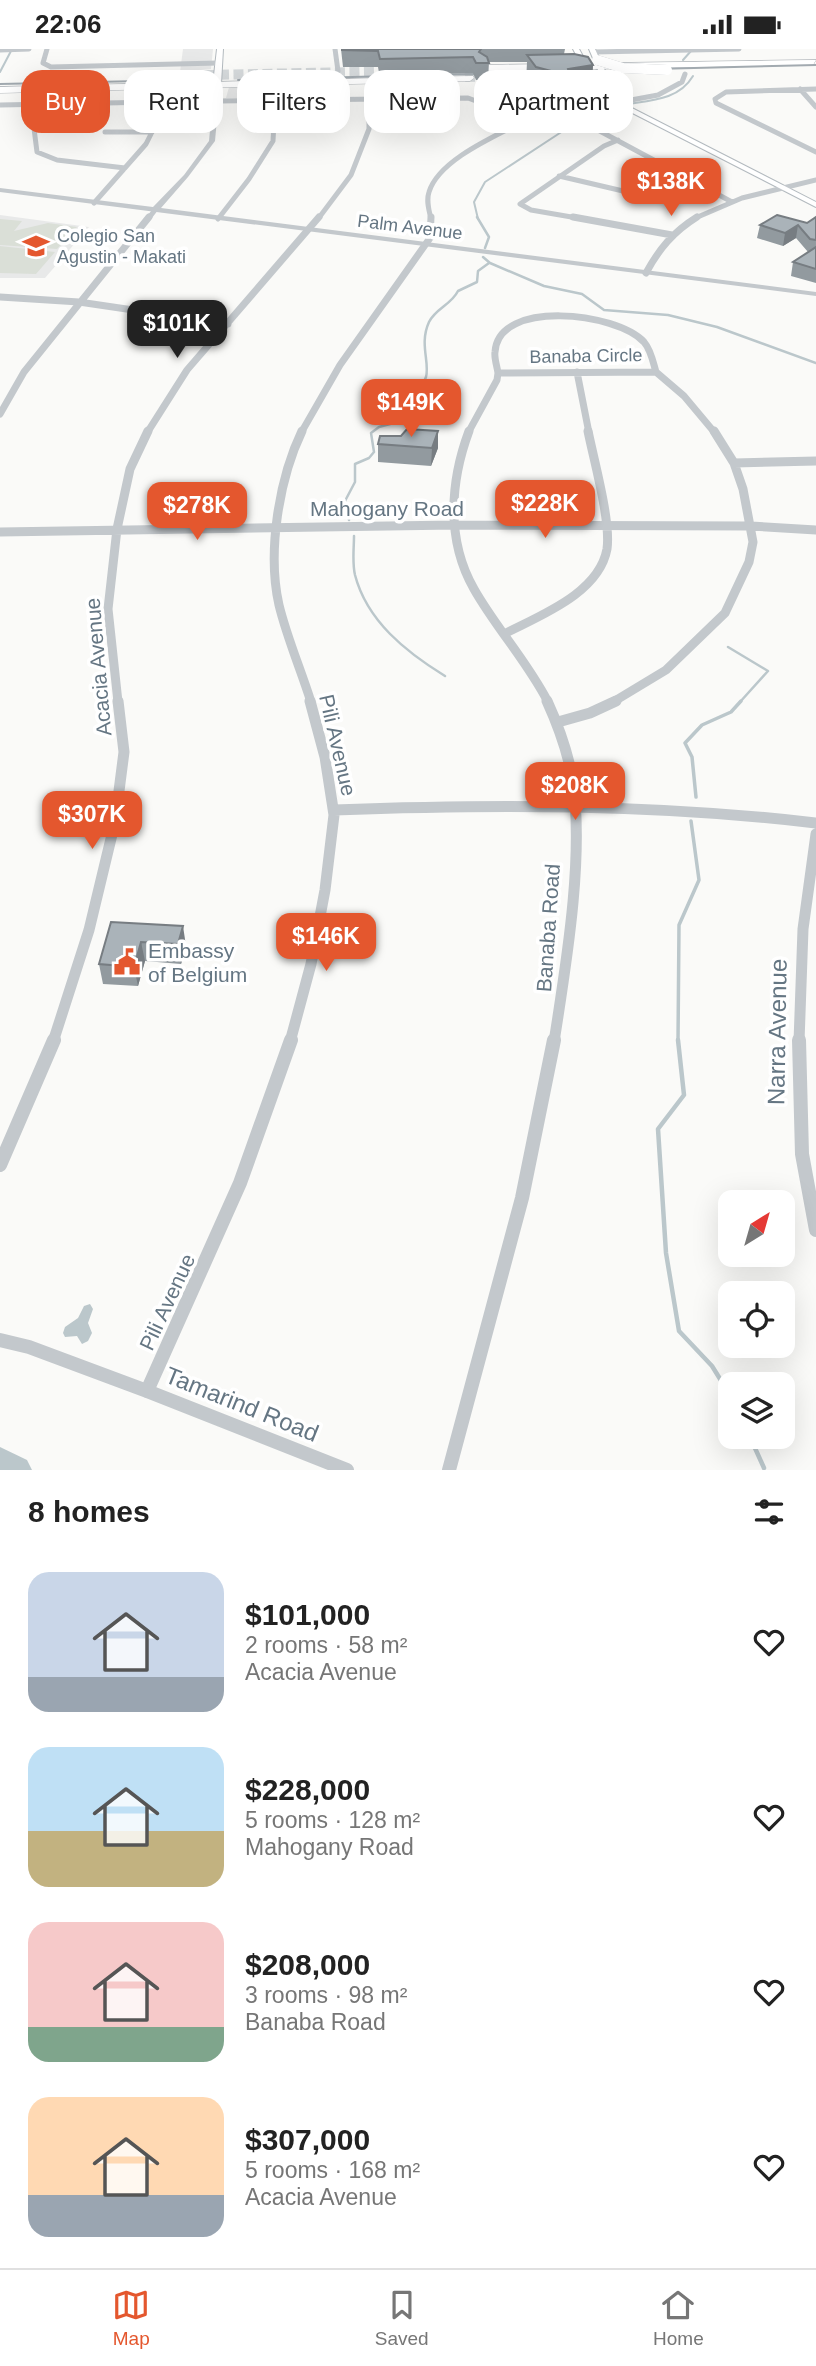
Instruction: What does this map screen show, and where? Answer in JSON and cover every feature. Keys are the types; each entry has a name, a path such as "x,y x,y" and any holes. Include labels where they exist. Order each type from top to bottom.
{"highway":[{"path":"592,51 610,61 638,64 815,65"},
{"path":"592,51 601,63 636,69 815,65"},
{"path":"622,70 638,64"},
{"path":"648,67 815,65"},
{"path":"633,72 685,74 793,70 815,65"},
{"path":"485,68 601,66 615,70"},
{"path":"633,71 793,70"},
{"path":"460,78 470,78"},
{"path":"0,81 21,80"},
{"path":"223,80 364,80"},
{"path":"0,89 124,86"},
{"path":"0,89 21,88"}],"main road":[{"path":"218,70 220,49"},
{"path":"576,49 587,70"},
{"path":"592,51 603,70"},
{"path":"633,109 816,205"}],"street":[{"path":"0,50 29,49"},
{"path":"47,49 43,63 51,67 218,62"},
{"path":"335,49 338,70"},
{"path":"592,51 739,49"},
{"path":"337,58 350,57"},
{"path":"633,100 658,95 678,86 685,74"},
{"path":"800,89 816,107"},
{"path":"816,89 726,92 715,99 716,103 816,152"},
{"path":"0,105 21,105"},
{"path":"34,133 37,152 57,160 125,168"},
{"path":"94,202 125,168 151,133"},
{"path":"0,414 24,372 155,210 186,176 207,148 213,133"},
{"path":"218,219 269,149 274,133"},
{"name":"Acacia Avenue","path":"0,1165 58,1030 89,930 117,811 124,752 108,609 117,529 130,469 145,436 187,370 310,230 351,175 368,133"},
{"path":"425,245 433,230 426,201 435,177 462,157 504,133"},
{"path":"602,133 732,202"},
{"path":"618,140 604,146 520,204 531,210 672,235"},
{"path":"559,176 623,191"},
{"path":"646,273 653,254 672,235 712,210 732,202 816,180"},
{"name":"Palm Avenue","path":"0,190 816,294"},
{"name":"Pili Avenue","path":"147,1391 196,1290 239,1187 297,1019 319,936 334,810 316,723 276,595 275,526 294,448 334,376 425,245"},
{"path":"0,297 79,302 228,324"},
{"name":"Banaba Circle","path":"575,314 605,318 634,332 649,349 656,372 577,372 498,373 493,355 494,344 505,331 532,319 575,314"},
{"path":"506,633 556,607 588,582 607,549 606,525 577,372"},
{"path":"558,722 590,713 614,702 666,670 725,613 749,562 753,542 751,526 734,463 709,424 684,396 656,372"},
{"name":"Banaba Road","path":"449,1470 537,1137 560,1016 572,890 574,806 566,745 558,722 506,633 469,581 456,542 454,476 460,449 466,430 497,380 498,373"},
{"path":"734,463 816,461"},
{"name":"Mahogany Road","path":"0,532 455,525 751,526 816,530"},
{"path":"334,810 574,806 681,808 816,823"},
{"name":"Narra Avenue","path":"816,834 808,875 800,949 797,1093 805,1180 816,1230"},
{"name":"Tamarind Road","path":"0,1340 29,1347 147,1391 347,1470"}],"shaded area":[{"path":"183,49 213,49 211,69 180,70"},
{"path":"229,87 237,87 237,98 226,98"},
{"name":"Colegio San Agustin - Makati","path":"0,215 89,227 45,278 0,278"},
{"path":"0,219 22,221 14,231 48,223 77,227 57,249 0,245"},
{"path":"0,246 55,252 36,274 0,273"},
{"path":"90,1304 93,1309 88,1323 92,1333 88,1341 82,1344 77,1336 65,1337 65,1327 78,1318 84,1306"}],"building":[{"path":"342,49 481,49 479,52 487,57 489,63 476,63 473,57 380,59 378,51"},
{"path":"574,54 588,57 593,65 568,70 547,70 536,67 527,55"},
{"path":"777,215 807,223 816,217 816,240 810,239 798,225 785,233 760,225"},
{"path":"816,247 816,269 793,262"},
{"path":"407,429 438,431 432,448 378,444 380,436 401,436"},
{"path":"111,922 183,926 178,944 141,942 134,967 99,964"}],"waterway":[{"path":"0,72 11,51"},
{"path":"683,60 691,51"},
{"path":"633,103 669,96 686,85 693,76"},
{"path":"478,218 474,202 485,182 560,133"},
{"path":"478,218 489,237 485,248"},
{"path":"483,257 490,263 544,286 582,294 604,310 668,315 717,327 816,363"},
{"path":"349,520 345,501 355,482 355,464 369,458 374,452 371,433 379,427 401,421 396,411 398,407 408,405 426,377 425,338 429,322 458,291 477,282 478,271 489,263"},
{"path":"354,536 355,575 361,592 378,621 416,657 445,676"},
{"path":"728,647 768,671 740,702"},
{"path":"696,797 692,757 685,743 702,725 731,712 741,701"},
{"path":"678,1040 679,925 699,880 691,821"},
{"path":"678,1040 684,1095 658,1129 666,1253 679,1331 718,1376"},
{"path":"755,1449 764,1468"},
{"path":"0,1462 17,1470"}],"tunnel":[{"path":"223,75 364,72"},
{"path":"465,77 474,77"}],"tram line":[{"path":"614,70 816,65"},
{"path":"350,77 474,74"},
{"path":"0,84 124,81"}],"place":[{"name":"Colegio San Agustin - Makati","path":"36,246"},
{"name":"Embassy of Belgium","path":"127,962"}]}
